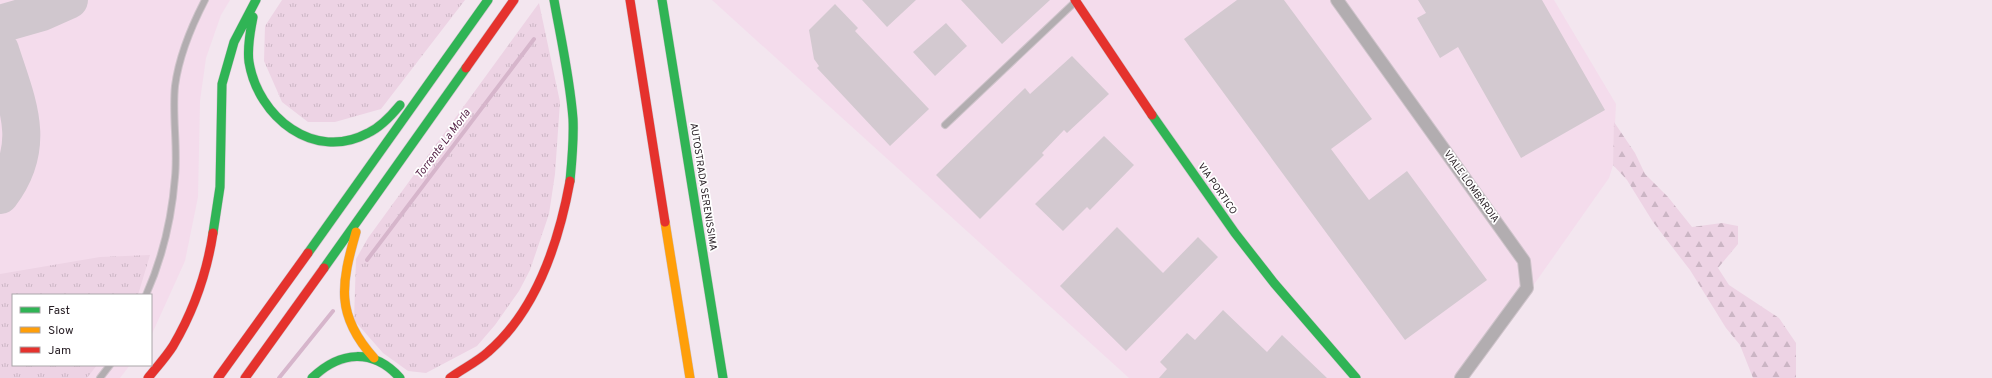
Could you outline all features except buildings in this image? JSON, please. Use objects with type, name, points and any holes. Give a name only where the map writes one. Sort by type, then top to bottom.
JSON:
[{"type":"main road","points":[[256,0],[250,34],[248,62],[256,89],[270,110],[289,129],[313,140],[357,138],[373,131],[388,120],[430,68],[453,50]]},
{"type":"main road","points":[[148,378],[172,347],[185,323],[196,297],[210,251],[220,187],[222,84],[234,42],[256,0]]},
{"type":"main road","points":[[218,378],[488,0]]},
{"type":"main road","points":[[245,378],[514,0]]},
{"type":"main road","points":[[450,378],[478,361],[491,350],[523,312],[547,264],[558,234],[566,203],[572,159],[573,121],[568,80],[554,0]]},
{"type":"main road","points":[[630,0],[690,378]]},
{"type":"main road","name":"AUTOSTRADA SERENISSIMA","points":[[662,0],[723,378]]},
{"type":"main road","name":"VIA PORTICO","points":[[1075,1],[1134,89],[1235,233],[1274,283],[1356,378]]},
{"type":"main road","points":[[361,215],[347,265],[344,306],[355,335],[365,350],[399,376],[409,378]]},
{"type":"main road","points":[[312,378],[328,363],[340,358],[354,356],[374,358]]},
{"type":"main road","points":[[440,378],[458,372]]},
{"type":"street","name":"VIALE LOMBARDIA","points":[[1337,0],[1524,262],[1527,288],[1461,378]]},
{"type":"lane","points":[[146,294],[154,277],[167,227],[175,177],[175,86],[183,52],[194,22],[205,0]]},
{"type":"lane","name":"VIA PORTICO","points":[[945,125],[1075,1]]},
{"type":"lane","points":[[100,378],[109,366]]},
{"type":"shaded area","points":[[0,0],[230,0],[221,15],[206,58],[200,101],[198,197],[185,261],[152,334],[152,294],[12,294],[12,366],[129,366],[120,378],[0,378]]},
{"type":"shaded area","points":[[712,0],[1554,0],[1616,104],[1613,165],[1609,178],[1468,378],[1129,378]]},
{"type":"green space","points":[[282,0],[465,0],[381,109],[335,122],[308,122],[282,102],[264,61],[265,26]]},
{"type":"green space","points":[[539,3],[560,102],[555,174],[549,214],[530,270],[519,291],[495,325],[477,346],[426,373],[408,371],[383,353],[354,320],[356,259],[368,238]]},
{"type":"green space","points":[[1614,122],[1635,153],[1645,174],[1668,197],[1692,227],[1722,223],[1738,226],[1738,244],[1718,268],[1729,285],[1779,318],[1796,343],[1796,378],[1753,378],[1740,345],[1726,328],[1690,270],[1653,222],[1627,180],[1613,165]]},
{"type":"green space","points":[[150,255],[138,294],[12,294],[12,366],[96,366],[87,378],[0,378],[0,274],[100,257]]},
{"type":"waterway","name":"Torrente La Morla","points":[[367,260],[534,39]]},
{"type":"waterway","name":"Torrente La Morla","points":[[279,378],[333,311]]},
{"type":"taxiway","points":[[0,24],[42,12],[69,0]]},
{"type":"taxiway","points":[[0,50],[13,88],[21,124],[21,141],[18,159],[12,177],[0,195]]},
{"type":"traffic: fast","points":[[213,233],[220,187],[222,84],[234,42],[256,0]]},
{"type":"traffic: fast","points":[[308,253],[488,0]]},
{"type":"traffic: fast","points":[[554,0],[572,104],[573,142],[570,181]]},
{"type":"traffic: fast","points":[[662,0],[723,378]]},
{"type":"traffic: fast","points":[[253,17],[248,57],[254,82],[264,100],[276,116],[292,129],[309,138],[328,142],[348,141],[377,128],[400,105]]},
{"type":"traffic: fast","points":[[324,268],[466,68]]},
{"type":"traffic: fast","points":[[1152,115],[1235,233],[1274,283],[1356,378]]},
{"type":"traffic: fast","points":[[312,378],[334,362],[345,358],[356,357],[368,358],[379,362],[390,368],[400,378]]},
{"type":"traffic: slow","points":[[665,222],[690,378]]},
{"type":"traffic: slow","points":[[356,232],[347,268],[345,283],[347,313],[361,342],[374,358]]},
{"type":"traffic: jam","points":[[466,68],[514,0]]},
{"type":"traffic: jam","points":[[630,0],[665,222]]},
{"type":"traffic: jam","points":[[1075,0],[1152,115]]},
{"type":"traffic: jam","points":[[450,378],[488,352],[505,335],[520,316],[543,274],[552,251],[570,181]]},
{"type":"traffic: jam","points":[[148,378],[173,346],[193,306],[203,277],[213,233]]},
{"type":"traffic: jam","points":[[218,378],[308,253]]},
{"type":"traffic: jam","points":[[245,378],[324,268]]}]
